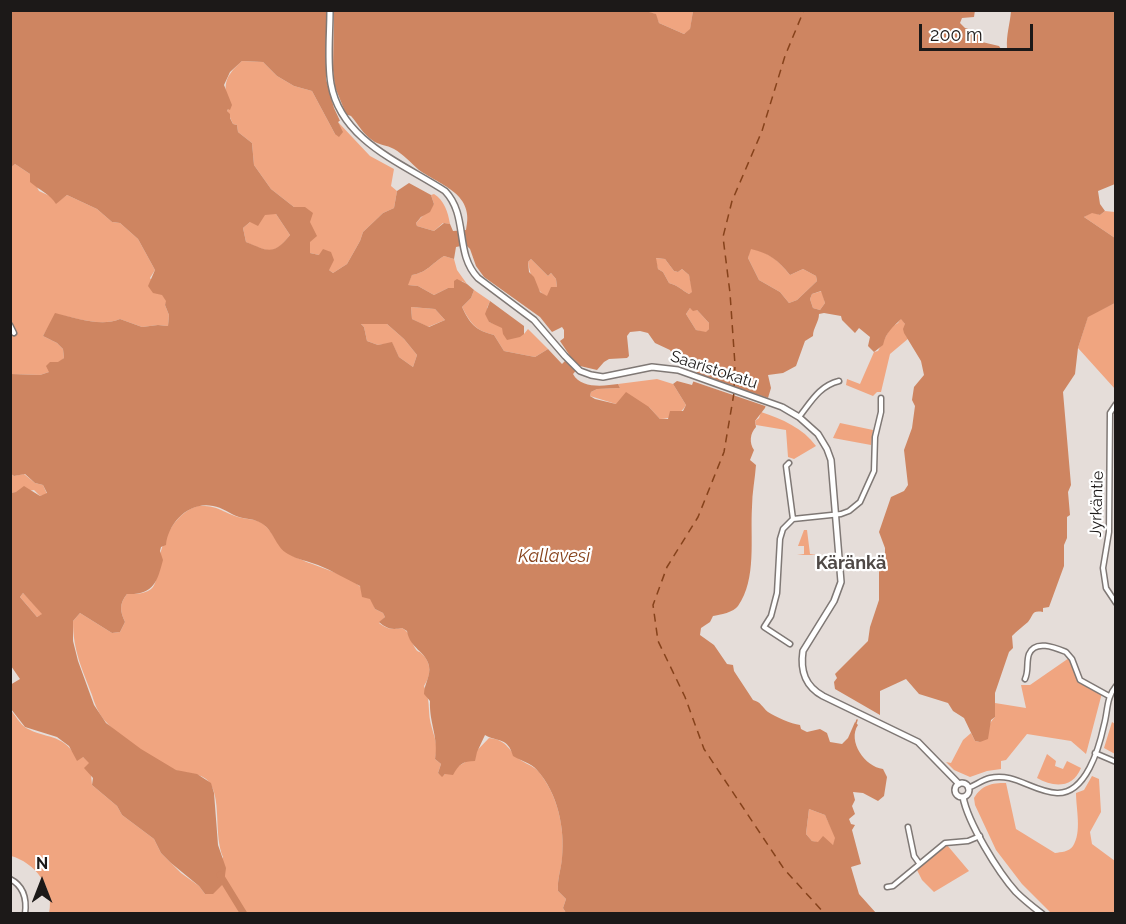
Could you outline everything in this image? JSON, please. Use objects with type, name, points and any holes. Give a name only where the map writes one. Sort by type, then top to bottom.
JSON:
[{"type":"main road","name":"Saaristokatu","points":[[330,10],[331,84],[346,123],[361,138],[445,191],[456,207],[464,252],[470,270],[534,320],[564,356],[580,370],[591,375],[603,376],[652,367],[678,370],[782,407],[799,417],[818,434],[831,460],[841,582],[834,601],[803,651],[802,660],[806,681],[812,689],[823,696],[918,742],[959,784]]},
{"type":"main road","points":[[963,797],[968,792],[968,788],[965,784],[959,784],[955,791],[957,795],[963,797],[980,836],[997,865],[1016,892],[1042,914]]},
{"type":"street","points":[[10,325],[14,333]]},
{"type":"street","points":[[799,417],[820,390],[830,383],[839,381]]},
{"type":"street","points":[[790,644],[764,627],[771,616],[777,598],[780,538],[783,529],[793,519],[836,515],[855,507],[860,502],[874,471],[875,437],[881,412],[881,398]]},
{"type":"street","name":"Jyrkäntie","points":[[1116,404],[1110,413],[1109,532],[1103,568],[1106,588],[1116,603]]},
{"type":"street","points":[[789,463],[786,466],[793,519]]},
{"type":"street","points":[[1025,679],[1032,649],[1050,646],[1066,652],[1082,682],[1109,696]]},
{"type":"street","points":[[968,788],[984,780],[998,777],[1013,778],[1048,792],[1066,792],[1073,789],[1083,779],[1095,753],[1104,726],[1109,696],[1116,686]]},
{"type":"street","points":[[1095,753],[1116,762]]},
{"type":"street","points":[[908,827],[914,856],[919,862]]},
{"type":"street","points":[[888,887],[893,886],[919,862],[945,843],[968,841],[980,836]]},
{"type":"street","points":[[10,879],[15,882],[27,899],[25,914]]},
{"type":"shaded area","points":[[642,11],[693,11],[690,30],[684,34],[659,23],[655,14]]},
{"type":"shaded area","points":[[242,61],[263,62],[277,76],[294,86],[312,91],[335,134],[339,128],[338,122],[370,156],[394,169],[391,186],[397,191],[394,208],[383,213],[363,232],[347,264],[333,273],[319,255],[310,253],[310,242],[294,207],[271,189],[254,165],[252,143],[238,132],[237,125],[233,124],[227,111],[226,82],[231,72]]},
{"type":"shaded area","points":[[15,164],[30,174],[39,191],[52,197],[56,203],[67,195],[97,209],[112,222],[120,223],[138,239],[155,270],[150,278],[167,301],[165,305],[169,315],[168,326],[142,327],[120,319],[97,322],[56,314],[43,336],[63,349],[64,358],[49,372],[40,375],[11,374],[10,167]]},
{"type":"shaded area","points":[[434,194],[445,207],[450,224],[443,223],[434,231],[417,226],[416,223],[434,204],[431,195]]},
{"type":"shaded area","points":[[1105,211],[1115,212],[1115,238],[1084,217],[1092,212],[1100,215]]},
{"type":"shaded area","points":[[265,214],[276,214],[290,235],[275,249],[265,250],[246,242],[243,228]]},
{"type":"shaded area","points":[[750,248],[773,257],[790,275],[803,269],[816,276],[817,281],[797,300],[789,303],[780,292],[759,280],[748,258]]},
{"type":"shaded area","points":[[444,256],[454,259],[457,270],[467,284],[462,281],[454,288],[448,288],[434,295],[418,286],[407,285],[412,275],[426,270]]},
{"type":"shaded area","points":[[655,258],[665,259],[674,271],[678,272],[682,269],[689,275],[693,292],[689,294],[669,283],[663,272],[658,269]]},
{"type":"shaded area","points":[[531,259],[548,276],[551,273],[556,279],[557,287],[547,297],[534,282],[528,262]]},
{"type":"shaded area","points":[[474,290],[490,301],[487,308],[489,322],[524,334],[528,329],[548,349],[535,357],[504,351],[494,335],[474,326],[462,307],[471,298]]},
{"type":"shaded area","points":[[822,291],[825,303],[820,310],[813,308],[810,299],[812,294]]},
{"type":"shaded area","points":[[1115,303],[1115,389],[1078,348],[1088,316]]},
{"type":"shaded area","points":[[411,307],[435,309],[445,320],[428,327],[412,319]]},
{"type":"shaded area","points":[[690,308],[697,310],[709,323],[706,333],[696,330],[686,314]]},
{"type":"shaded area","points":[[901,318],[905,324],[906,336],[909,338],[890,354],[881,392],[873,396],[846,385],[847,379],[860,384],[874,352],[878,351],[891,327]]},
{"type":"shaded area","points":[[360,323],[387,324],[417,355],[413,367],[399,357],[392,343],[378,345],[367,341],[364,327]]},
{"type":"shaded area","points":[[657,379],[673,384],[686,405],[672,417],[660,419],[649,407],[616,404],[590,396],[591,392],[597,389],[620,388],[618,384]]},
{"type":"shaded area","points":[[761,412],[792,425],[816,446],[794,459],[788,457],[786,430],[756,425],[755,421]]},
{"type":"shaded area","points":[[840,423],[873,430],[871,445],[833,438]]},
{"type":"shaded area","points":[[11,474],[14,476],[24,474],[35,483],[43,485],[47,494],[40,496],[34,490],[11,493]]},
{"type":"shaded area","points":[[198,506],[215,507],[238,517],[260,522],[288,553],[351,580],[361,587],[370,597],[375,609],[383,613],[385,617],[379,623],[385,627],[402,628],[407,632],[415,648],[429,665],[429,674],[424,686],[436,743],[435,759],[441,764],[438,773],[442,776],[467,761],[489,738],[501,741],[517,758],[538,771],[551,791],[559,812],[563,847],[558,891],[566,899],[563,908],[566,913],[49,913],[49,894],[41,877],[27,864],[11,856],[10,709],[26,728],[65,743],[76,756],[83,757],[90,763],[92,785],[117,806],[122,815],[154,839],[161,853],[205,894],[223,857],[220,849],[216,800],[211,785],[204,777],[175,770],[149,755],[120,735],[104,720],[96,706],[82,668],[73,632],[73,621],[80,613],[112,633],[120,632],[125,622],[121,608],[124,598],[127,594],[145,592],[153,587],[163,546],[170,529],[182,515]]},
{"type":"shaded area","points":[[804,530],[807,530],[810,554],[817,555],[797,555],[804,554],[804,546],[798,546]]},
{"type":"shaded area","points":[[23,593],[43,614],[37,617],[20,597]]},
{"type":"shaded area","points":[[1069,658],[1077,680],[1102,693],[1086,754],[1071,741],[1027,734],[1006,760],[1001,761],[1001,769],[970,777],[954,770],[946,762],[951,763],[963,740],[971,733],[975,741],[980,742],[995,717],[995,703],[1026,708],[1021,685],[1030,685]]},
{"type":"shaded area","points":[[1112,722],[1115,724],[1115,754],[1104,748]]},
{"type":"shaded area","points":[[1047,754],[1056,761],[1055,766],[1063,769],[1067,761],[1081,768],[1078,775],[1068,783],[1056,785],[1037,778]]},
{"type":"shaded area","points":[[1092,776],[1099,779],[1101,812],[1090,832],[1092,844],[1115,861],[1115,913],[1051,913],[1022,884],[996,850],[975,805],[974,798],[980,790],[987,786],[1006,783],[1016,829],[1055,853],[1062,852],[1073,846],[1076,840],[1078,820],[1076,793],[1084,790]]},
{"type":"shaded area","points":[[809,809],[825,815],[836,838],[833,846],[812,841],[806,834]]},
{"type":"shaded area","points":[[947,845],[969,871],[934,892],[922,880],[917,870]]},
{"type":"water","name":"Kallavesi","points":[[642,10],[656,14],[659,23],[684,34],[690,29],[693,11],[975,10],[974,17],[962,18],[960,23],[965,28],[978,32],[982,42],[999,46],[1001,49],[1007,48],[1011,11],[1115,11],[1115,184],[1098,191],[1100,204],[1105,211],[1100,215],[1092,213],[1084,217],[1115,238],[1115,303],[1088,317],[1078,348],[1075,374],[1063,392],[1071,485],[1068,492],[1070,515],[1067,517],[1064,566],[1049,607],[1043,608],[1043,612],[1035,612],[1028,622],[1012,636],[1013,648],[1009,652],[995,693],[995,717],[991,720],[988,739],[975,741],[964,718],[953,711],[948,703],[919,694],[906,679],[880,691],[880,715],[835,689],[834,682],[837,678],[835,674],[868,641],[879,600],[879,570],[885,566],[885,548],[879,532],[891,497],[904,491],[908,485],[904,450],[912,428],[915,406],[912,400],[914,387],[924,375],[921,361],[904,333],[905,324],[901,319],[888,333],[883,345],[874,352],[868,346],[870,337],[859,328],[855,333],[841,316],[819,314],[813,336],[805,341],[796,366],[783,373],[768,375],[771,388],[765,408],[755,421],[756,427],[752,432],[751,444],[754,450],[750,460],[756,465],[748,584],[738,606],[727,613],[713,616],[710,622],[701,628],[700,635],[714,645],[727,664],[733,665],[734,671],[753,700],[760,703],[771,714],[800,725],[801,729],[807,732],[820,729],[827,733],[830,742],[842,744],[848,738],[855,722],[858,725],[855,731],[856,745],[864,758],[870,764],[883,769],[887,777],[884,796],[878,801],[863,793],[853,792],[855,800],[852,806],[855,814],[849,819],[851,824],[855,825],[852,830],[861,864],[851,867],[859,894],[876,913],[566,913],[563,908],[566,899],[558,891],[563,847],[561,823],[555,800],[537,770],[513,756],[505,743],[485,735],[475,761],[459,766],[453,775],[445,774],[442,777],[438,773],[441,764],[435,759],[436,744],[430,701],[424,694],[429,666],[425,657],[411,642],[407,631],[402,628],[390,628],[379,622],[385,617],[383,613],[375,609],[370,599],[362,597],[360,586],[324,567],[288,554],[280,547],[269,530],[259,522],[239,517],[216,507],[204,505],[196,507],[181,515],[175,522],[166,545],[161,547],[163,560],[156,581],[148,590],[127,594],[123,601],[121,611],[125,622],[120,632],[112,633],[80,613],[73,621],[73,641],[94,705],[106,723],[141,749],[176,770],[197,774],[211,783],[214,793],[218,845],[226,868],[224,883],[213,894],[205,894],[161,853],[154,839],[122,815],[117,806],[92,785],[93,778],[84,768],[89,763],[83,757],[77,761],[69,746],[57,737],[25,727],[11,709],[10,685],[20,679],[11,666],[11,493],[24,486],[40,496],[47,493],[43,485],[35,483],[25,474],[14,476],[11,474],[11,374],[40,375],[49,372],[46,366],[50,362],[58,362],[64,358],[63,349],[43,336],[55,313],[97,322],[120,319],[142,327],[168,326],[169,315],[162,295],[153,293],[148,286],[155,270],[138,239],[120,223],[112,222],[97,209],[67,195],[56,204],[30,182],[30,174],[15,164],[11,167],[11,11]],"holes":[[[242,61],[263,62],[277,76],[294,86],[312,91],[335,134],[339,137],[343,132],[338,122],[348,115],[351,116],[372,140],[397,151],[419,170],[454,192],[466,208],[468,218],[466,230],[453,231],[450,224],[444,223],[434,231],[417,226],[416,223],[430,212],[434,204],[431,195],[409,183],[397,191],[394,208],[383,213],[363,232],[347,264],[333,273],[329,270],[334,260],[331,252],[323,249],[319,255],[310,253],[310,242],[317,236],[310,222],[313,213],[305,207],[294,207],[271,189],[254,165],[252,143],[238,132],[237,125],[233,124],[227,111],[232,105],[224,85],[230,72]],[[276,214],[290,235],[274,249],[260,248],[246,242],[243,228],[250,222],[258,226],[265,215]],[[466,245],[484,277],[540,317],[552,332],[562,327],[564,338],[560,341],[570,356],[562,364],[548,349],[535,357],[504,351],[494,335],[474,326],[468,318],[462,307],[471,298],[474,290],[457,279],[454,281],[454,288],[448,288],[434,295],[418,286],[408,285],[412,275],[426,270],[444,256],[454,259],[456,247]],[[751,249],[773,258],[790,275],[803,269],[816,276],[817,281],[797,300],[789,303],[780,292],[759,280],[748,258]],[[656,258],[665,259],[674,271],[678,272],[682,269],[689,275],[692,292],[689,294],[669,283],[663,272],[658,269]],[[531,259],[548,276],[551,273],[556,279],[557,287],[551,287],[547,296],[540,292],[534,277],[529,272],[528,262]],[[821,291],[825,303],[820,310],[813,308],[810,299],[812,294]],[[411,307],[435,309],[445,320],[429,327],[412,319]],[[690,308],[693,311],[697,310],[709,323],[709,329],[706,332],[696,330],[686,314]],[[361,324],[387,324],[417,355],[413,367],[399,357],[392,342],[378,345],[367,341],[364,327]],[[640,331],[648,333],[655,343],[670,350],[676,360],[697,367],[692,385],[677,381],[673,384],[686,405],[683,411],[670,411],[668,419],[660,419],[649,407],[626,392],[616,404],[595,399],[590,396],[591,392],[597,389],[620,388],[618,384],[600,386],[587,384],[581,382],[573,374],[580,366],[597,370],[609,359],[629,356],[627,336],[630,332]],[[23,593],[42,614],[37,617],[20,597]],[[809,809],[825,815],[835,838],[833,845],[823,836],[818,842],[812,841],[806,834]]]},
{"type":"water","points":[[490,301],[524,326],[524,334],[507,340],[502,328],[489,322],[485,314]]},
{"type":"pier","points":[[326,11],[334,11],[335,87],[348,119],[341,123],[326,79]]},
{"type":"pier","points":[[694,373],[771,399],[768,407],[692,381]]},
{"type":"waterway","points":[[220,875],[244,914]]},
{"type":"ferry route","points":[[734,389],[735,365],[730,293],[723,237],[732,201],[762,131],[785,56],[804,10]]},
{"type":"ferry route","points":[[734,393],[724,452],[698,517],[667,567],[653,605],[658,641],[685,697],[704,749],[784,869],[825,914]]},
{"type":"district","name":"Käränkä","points":[[851,564]]}]
